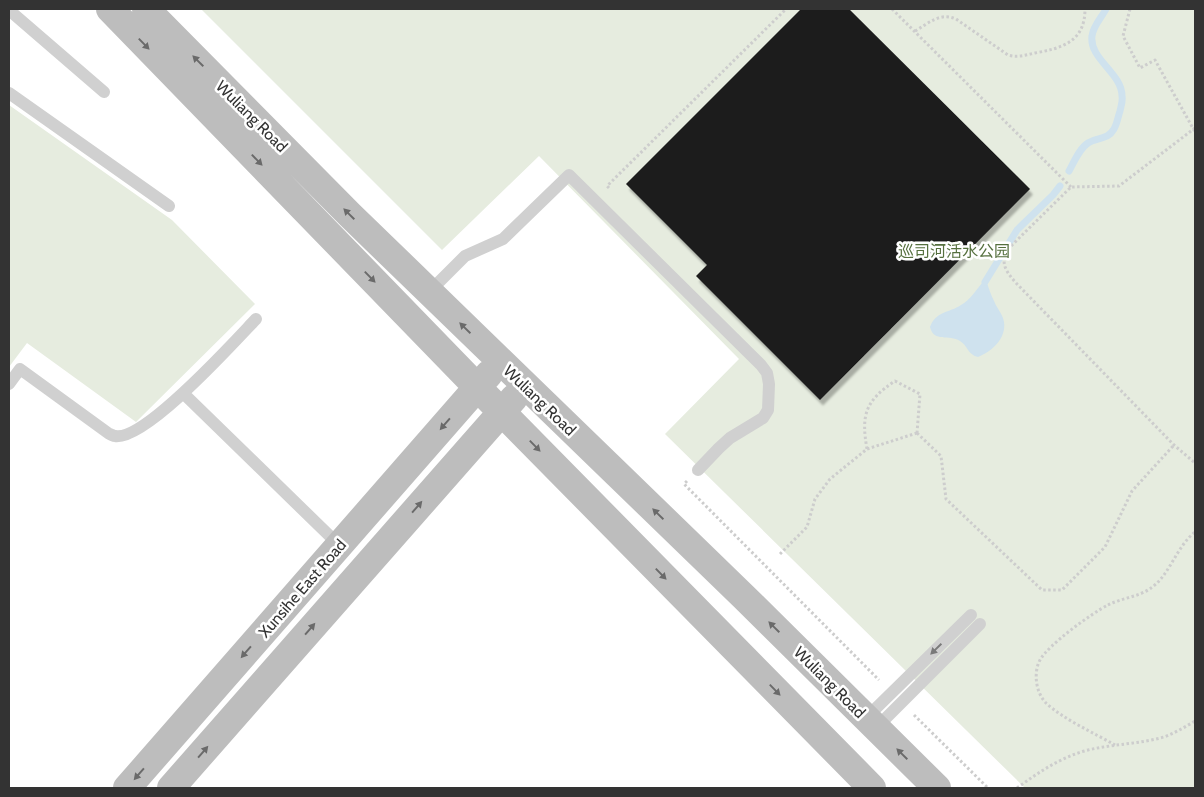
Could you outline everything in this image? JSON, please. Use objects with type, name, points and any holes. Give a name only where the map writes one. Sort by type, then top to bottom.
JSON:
[{"type":"main road","name":"Wuliang Road","points":[[110,9],[477,387],[872,788]]},
{"type":"main road","name":"Wuliang Road","points":[[146,9],[350,215],[744,597],[937,788]]},
{"type":"main road","name":"Xunsihe East Road","points":[[127,788],[500,362]]},
{"type":"main road","name":"Xunsihe East Road","points":[[171,788],[525,386]]},
{"type":"lane","points":[[9,10],[104,92]]},
{"type":"lane","points":[[9,93],[169,206]]},
{"type":"lane","points":[[429,292],[465,256],[503,239],[569,175],[767,373],[769,384],[768,410],[763,418],[730,438],[698,470]]},
{"type":"lane","points":[[9,384],[20,369],[114,436],[121,436],[143,426],[184,394],[256,320]]},
{"type":"lane","points":[[184,394],[340,544]]},
{"type":"lane","points":[[976,619],[901,702],[871,723],[892,693],[976,619]]},
{"type":"path","points":[[614,193],[608,186],[786,9]]},
{"type":"path","points":[[892,9],[1071,187]]},
{"type":"path","points":[[915,31],[938,17],[947,16],[956,19],[1008,55],[1018,57],[1066,45],[1083,25],[1085,9]]},
{"type":"path","points":[[1130,9],[1123,36],[1140,68],[1156,60],[1195,130],[1119,186],[1071,187],[1011,246],[1004,257],[1005,268],[1016,283],[1174,445],[1195,463]]},
{"type":"path","points":[[867,449],[863,429],[867,410],[877,395],[895,381],[920,394],[917,433]]},
{"type":"path","points":[[917,433],[941,456],[946,499],[1042,590],[1062,590],[1105,547],[1132,491],[1174,445]]},
{"type":"path","points":[[780,554],[810,521],[812,506],[819,491],[830,479],[867,449],[917,433]]},
{"type":"path","points":[[698,470],[684,484],[892,693]]},
{"type":"path","points":[[1115,745],[1045,702],[1038,687],[1036,672],[1040,659],[1096,613],[1109,605],[1148,590],[1156,584],[1186,539],[1195,532]]},
{"type":"path","points":[[901,702],[988,788]]},
{"type":"path","points":[[1017,788],[1039,772],[1070,756],[1088,750],[1164,737],[1181,730],[1195,721]]},
{"type":"green space","name":"巡司河活水公园","points":[[201,9],[1195,9],[1195,788],[1025,788],[665,434],[739,359],[539,156],[442,250]]},
{"type":"green space","points":[[9,105],[172,220],[255,304],[136,422],[27,343],[9,367]]},
{"type":"water","points":[[983,282],[987,283],[1002,316],[1004,331],[994,347],[978,357],[956,339],[938,337],[932,332],[930,327],[939,315],[964,303]]},
{"type":"building","points":[[801,9],[849,9],[1030,189],[820,400],[696,276],[707,265],[626,184]]},
{"type":"waterway","points":[[1069,171],[1085,146],[1091,141],[1106,137],[1112,133],[1121,105],[1121,88],[1095,52],[1092,44],[1094,29],[1106,9]]},
{"type":"waterway","points":[[985,282],[1017,230],[1060,186]]}]
